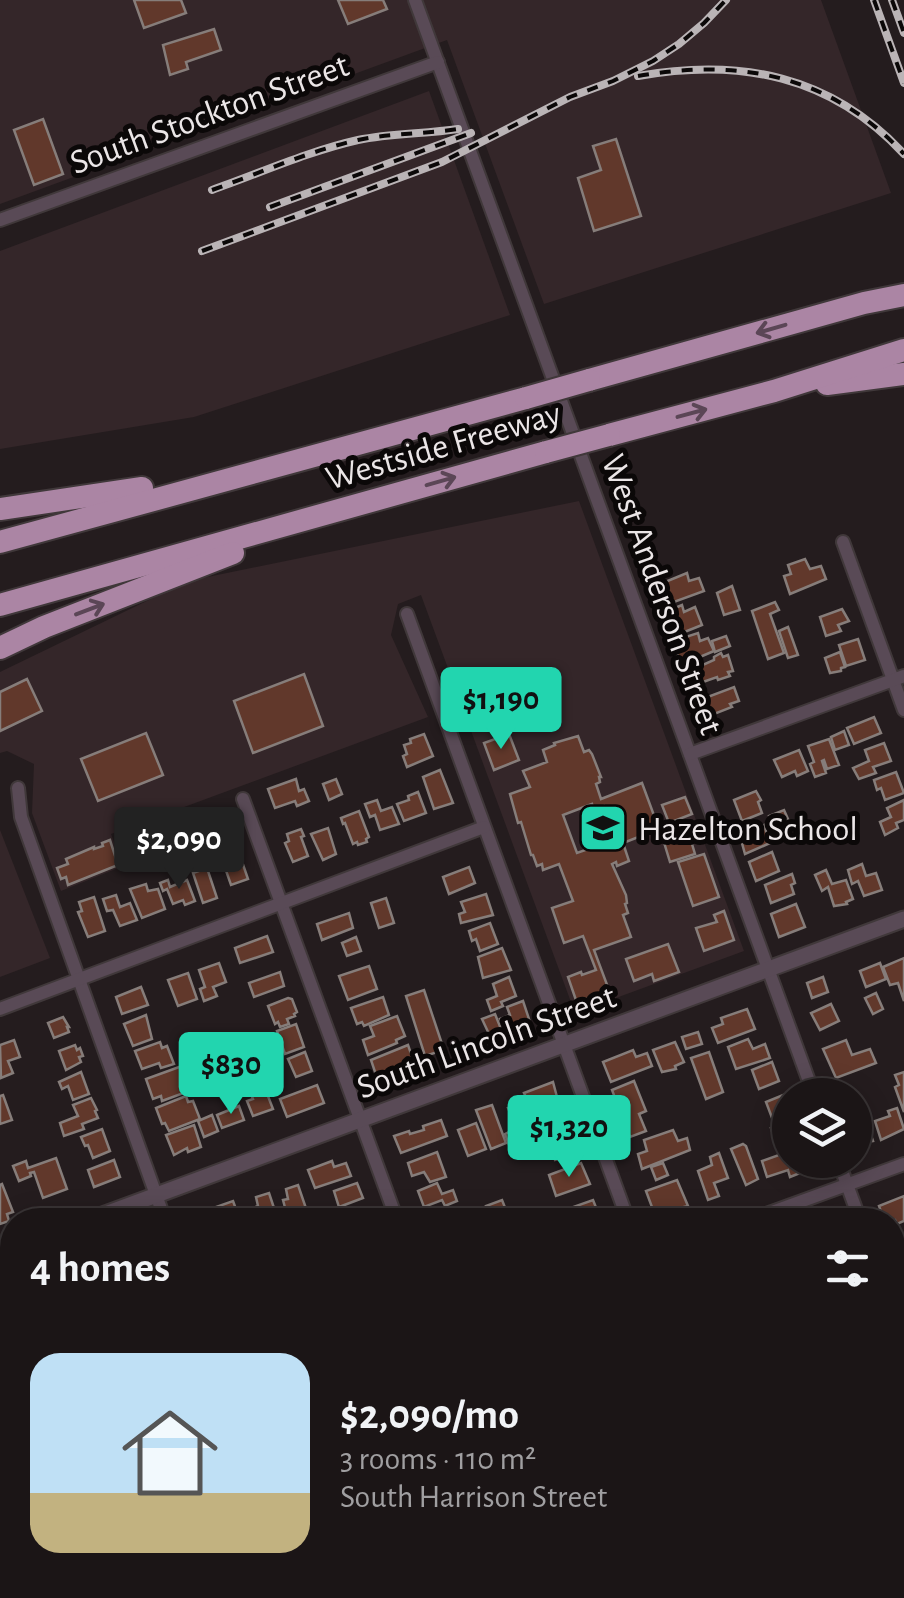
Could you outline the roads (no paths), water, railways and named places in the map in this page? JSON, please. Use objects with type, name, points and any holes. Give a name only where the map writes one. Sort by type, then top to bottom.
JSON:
[{"type":"highway","name":"Westside Freeway","points":[[0,542],[904,291]]},
{"type":"highway","name":"Westside Freeway","points":[[0,604],[774,390],[904,350]]},
{"type":"highway","points":[[774,390],[904,374]]},
{"type":"highway","points":[[0,509],[111,494],[292,460]]},
{"type":"highway","points":[[0,648],[44,627],[347,508]]},
{"type":"street","name":"West Anderson Street","points":[[415,0],[808,1078]]},
{"type":"street","name":"South Stockton Street","points":[[0,220],[438,62]]},
{"type":"street","points":[[843,542],[898,678],[904,710]]},
{"type":"street","points":[[407,614],[624,1208]]},
{"type":"street","points":[[690,754],[898,678]]},
{"type":"street","points":[[18,788],[21,817],[161,1208]]},
{"type":"street","points":[[243,798],[393,1208]]},
{"type":"street","points":[[0,1009],[484,827]]},
{"type":"street","name":"South Lincoln Street","points":[[123,1208],[904,919]]},
{"type":"street","points":[[782,1208],[904,1164]]},
{"type":"street","points":[[845,1178],[856,1208]]},
{"type":"railway","points":[[202,251],[442,162],[570,97],[613,81],[679,44],[726,0]]},
{"type":"railway","points":[[874,0],[904,83]]},
{"type":"railway","points":[[892,0],[904,33]]},
{"type":"railway","points":[[638,76],[712,69],[782,79],[846,106],[904,154]]},
{"type":"railway","points":[[212,190],[358,140],[458,129]]},
{"type":"railway","points":[[270,207],[471,133]]},
{"type":"place","name":"Hazelton School","points":[[603,828]]}]
